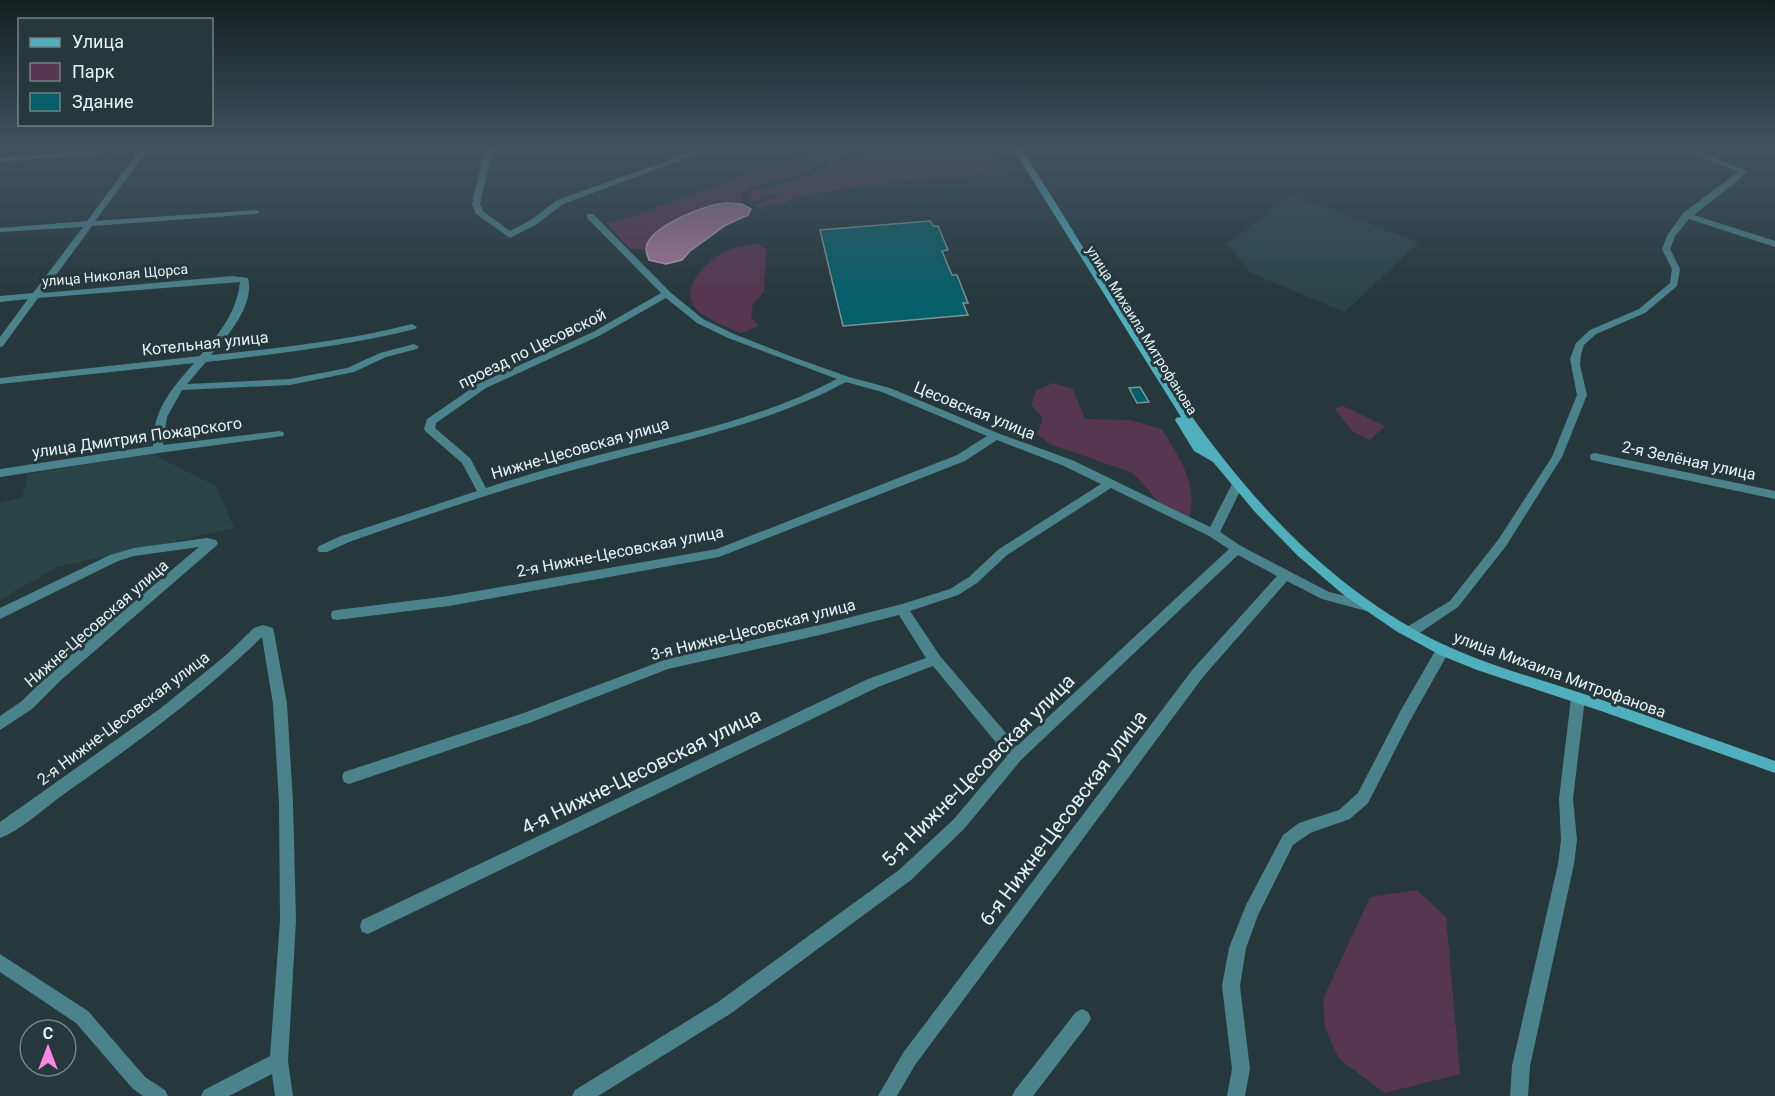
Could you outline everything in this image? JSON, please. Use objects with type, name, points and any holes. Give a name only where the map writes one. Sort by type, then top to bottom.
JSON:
[{"type":"main road","name":"улица Михаила Митрофанова","points":[[1042,198],[1134,350],[1198,448],[1219,462]]},
{"type":"main road","name":"улица Михаила Митрофанова","points":[[1049,198],[1145,354],[1237,485],[1303,553],[1370,607],[1443,650],[1509,676],[1775,767]]},
{"type":"street","points":[[0,344],[109,198]]},
{"type":"street","points":[[477,198],[478,212],[510,235],[534,222],[560,202],[571,198]]},
{"type":"street","points":[[1410,632],[1454,604],[1502,543],[1557,457],[1582,395],[1582,384],[1574,368],[1576,353],[1580,345],[1600,327],[1637,314],[1674,284],[1676,268],[1666,249],[1670,237],[1686,215],[1711,198]]},
{"type":"street","points":[[0,230],[256,212]]},
{"type":"street","points":[[1686,215],[1775,244]]},
{"type":"street","name":"Цесовская улица","points":[[590,216],[667,294],[700,321],[731,336],[845,379],[886,390],[1068,463],[1213,533],[1285,575],[1334,598],[1370,607]]},
{"type":"street","name":"улица Николая Щорса","points":[[0,299],[232,279],[245,280],[244,293],[227,328],[204,358]]},
{"type":"street","name":"проезд по Цесовской","points":[[483,492],[466,460],[429,429],[431,421],[482,386],[596,334],[667,294]]},
{"type":"street","name":"Котельная улица","points":[[0,381],[335,343],[412,327]]},
{"type":"street","points":[[181,387],[290,382],[354,369],[383,355],[414,347]]},
{"type":"street","points":[[158,449],[162,413],[204,358]]},
{"type":"street","name":"Нижне-Цесовская улица","points":[[323,549],[345,539],[483,492],[762,415],[825,391],[845,379]]},
{"type":"street","name":"улица Дмитрия Пожарского","points":[[0,473],[158,449],[279,434]]},
{"type":"street","name":"2-я Нижне-Цесовская улица","points":[[337,615],[449,601],[719,553],[961,458],[996,436]]},
{"type":"street","name":"2-я Зелёная улица","points":[[1595,457],[1775,495]]},
{"type":"street","name":"3-я Нижне-Цесовская улица","points":[[349,777],[524,719],[667,664],[902,609],[965,586],[1003,552],[1109,484]]},
{"type":"street","points":[[1213,533],[1237,485]]},
{"type":"street","name":"Нижне-Цесовская улица","points":[[0,614],[114,558],[135,552],[212,543],[56,676],[27,705],[0,724]]},
{"type":"street","name":"5-я Нижне-Цесовская улица","points":[[581,1096],[724,1008],[905,875],[959,825],[1016,756],[1237,549]]},
{"type":"street","name":"6-я Нижне-Цесовская улица","points":[[887,1096],[909,1059],[1197,673],[1285,575]]},
{"type":"street","points":[[902,609],[935,660],[1016,756]]},
{"type":"street","name":"2-я Нижне-Цесовская улица","points":[[0,831],[66,785],[202,683],[263,630],[270,635],[280,704],[286,802],[288,921],[279,1061]]},
{"type":"street","points":[[1236,1096],[1241,1070],[1231,983],[1247,921],[1292,835],[1307,824],[1341,817],[1361,800],[1422,684],[1443,650]]},
{"type":"street","name":"4-я Нижне-Цесовская улица","points":[[368,926],[862,688],[935,660]]},
{"type":"street","points":[[1519,1096],[1521,1066],[1566,864],[1569,832],[1566,799],[1578,698]]},
{"type":"street","points":[[0,962],[82,1017],[139,1083],[159,1096]]},
{"type":"street","points":[[1021,1096],[1082,1018]]},
{"type":"street","points":[[210,1096],[279,1061],[284,1096]]},
{"type":"shaded area","points":[[1287,198],[1300,198],[1419,242],[1345,312],[1251,273],[1227,244]]},
{"type":"shaded area","points":[[727,203],[742,204],[751,209],[748,215],[726,225],[690,251],[682,260],[666,264],[649,260],[646,251],[648,242],[662,228],[696,211]]},
{"type":"shaded area","points":[[152,454],[216,486],[234,528],[57,567],[0,600],[0,503],[22,497],[28,474]]},
{"type":"green space","points":[[683,198],[742,198],[742,204],[727,203],[649,241],[645,250],[629,248],[606,223],[631,217]]},
{"type":"green space","points":[[748,198],[765,198],[749,203]]},
{"type":"green space","points":[[773,198],[798,198],[761,209],[755,205]]},
{"type":"green space","points":[[758,244],[766,249],[764,292],[753,304],[751,317],[759,326],[741,333],[706,317],[696,309],[691,301],[690,293],[696,277],[716,257],[731,249]]},
{"type":"green space","points":[[1053,383],[1073,389],[1085,419],[1130,420],[1162,429],[1180,460],[1189,482],[1191,505],[1189,517],[1159,502],[1133,473],[1050,444],[1037,434],[1043,418],[1031,405],[1036,391]]},
{"type":"green space","points":[[1343,406],[1385,426],[1370,440],[1353,432],[1335,409]]},
{"type":"green space","points":[[1417,890],[1446,917],[1460,1074],[1385,1093],[1339,1059],[1325,1028],[1323,999],[1370,897]]},
{"type":"building","points":[[930,221],[933,226],[938,226],[948,250],[942,251],[952,275],[957,275],[968,303],[963,303],[968,315],[843,326],[820,230]]},
{"type":"building","points":[[1140,387],[1149,402],[1137,403],[1129,388]]}]
